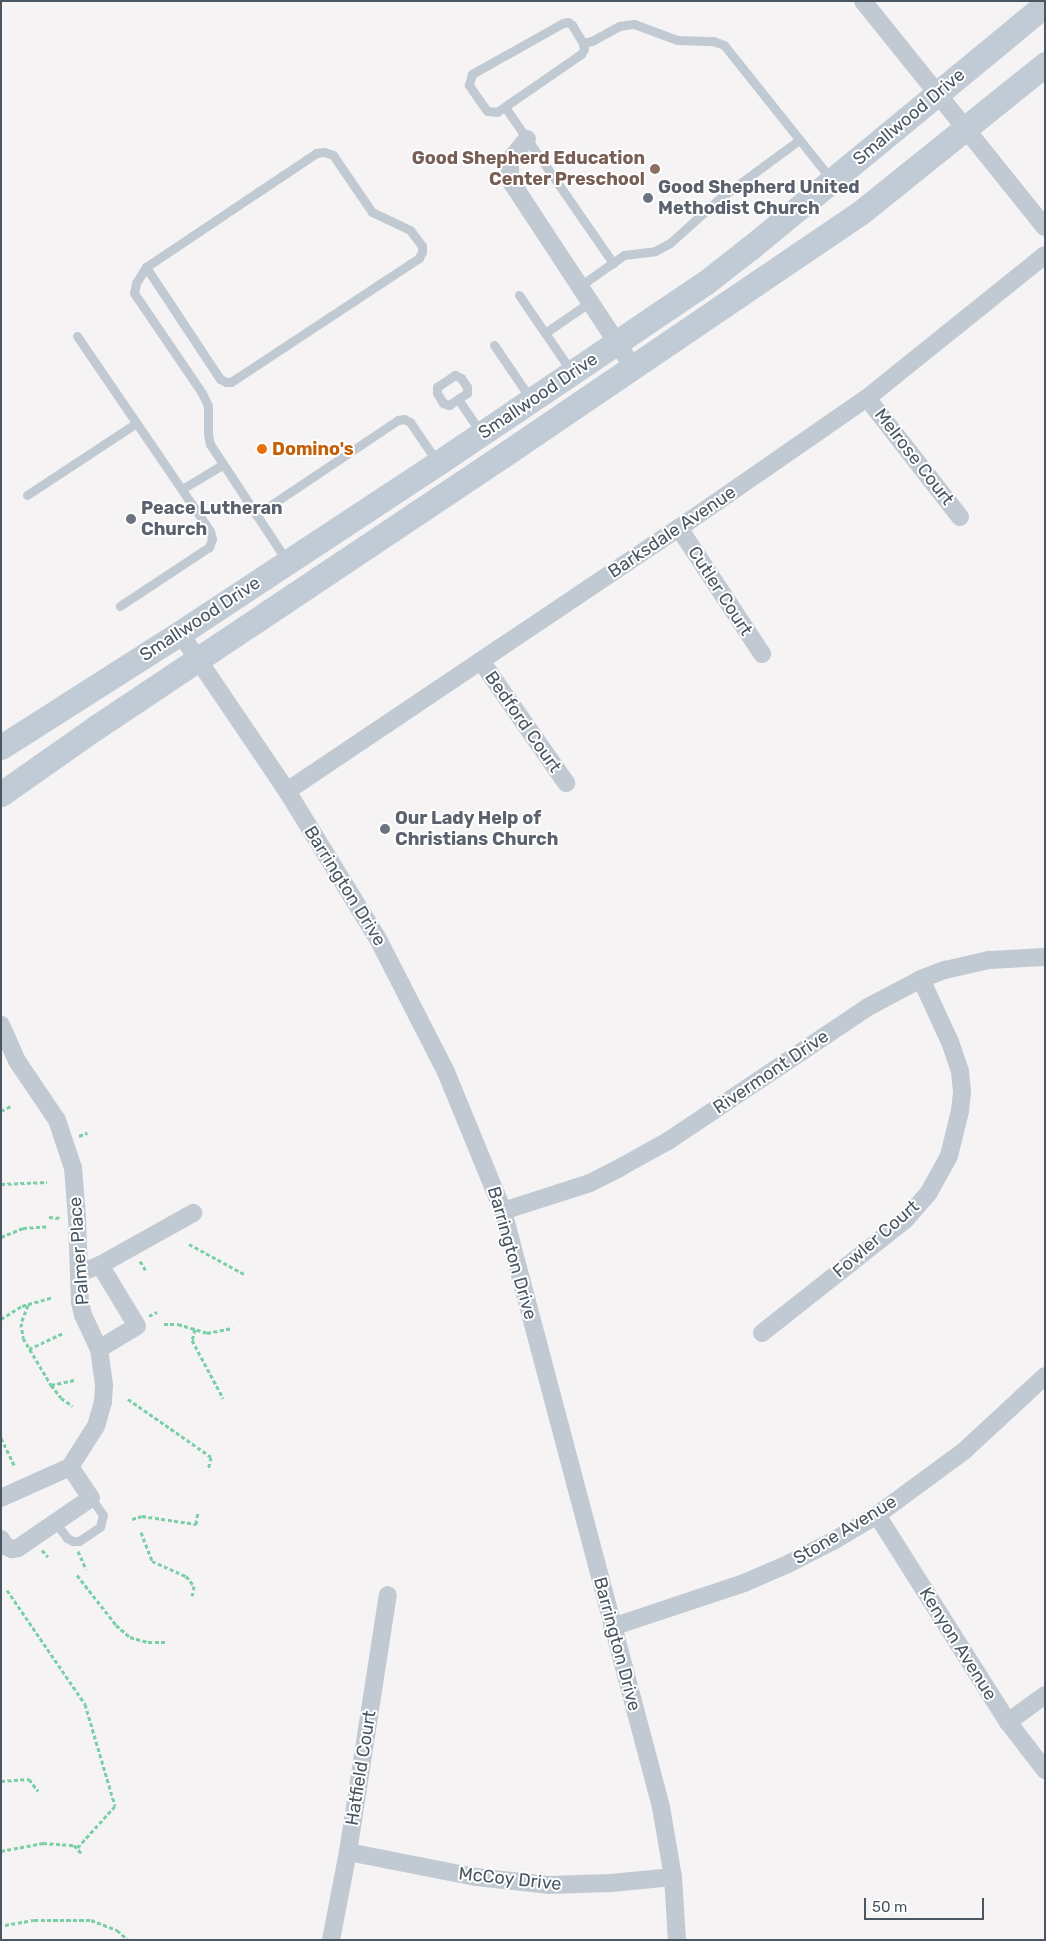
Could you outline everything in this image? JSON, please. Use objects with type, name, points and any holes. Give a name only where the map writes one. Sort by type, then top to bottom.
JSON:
[{"type":"main road","name":"Smallwood Drive","points":[[1,747],[180,633],[438,463],[713,277],[1045,5]]},
{"type":"main road","name":"Smallwood Drive","points":[[1,794],[95,728],[860,213],[1045,64]]},
{"type":"street","points":[[863,1],[1045,227]]},
{"type":"street","points":[[527,139],[510,160],[510,180],[633,367]]},
{"type":"street","name":"Barksdale Avenue","points":[[286,791],[679,528],[867,398],[1045,255]]},
{"type":"street","name":"Melrose Court","points":[[867,398],[960,517]]},
{"type":"street","name":"Cutler Court","points":[[679,528],[762,654]]},
{"type":"street","name":"Barrington Drive","points":[[180,633],[286,791],[378,939],[411,999],[446,1072],[503,1211],[659,1798],[673,1877],[677,1940]]},
{"type":"street","name":"Bedford Court","points":[[481,661],[566,783]]},
{"type":"street","name":"Rivermont Drive","points":[[503,1211],[590,1183],[645,1154],[668,1141],[870,1006],[921,979],[945,970],[989,960],[1045,958]]},
{"type":"street","name":"Fowler Court","points":[[762,1334],[905,1220],[928,1194],[949,1156],[960,1111],[962,1091],[960,1071],[950,1042],[921,979]]},
{"type":"street","name":"Palmer Place","points":[[1,1025],[17,1061],[56,1120],[73,1168],[80,1273],[80,1302],[100,1349],[104,1386],[100,1414],[90,1438],[70,1468]]},
{"type":"street","points":[[80,1273],[100,1265],[193,1214]]},
{"type":"street","points":[[100,1265],[138,1326],[100,1349]]},
{"type":"street","name":"Stone Avenue","points":[[612,1626],[706,1597],[780,1568],[833,1541],[876,1515],[964,1451],[1045,1376]]},
{"type":"street","points":[[1,1498],[70,1468],[91,1498],[18,1548],[5,1546],[1,1540]]},
{"type":"street","name":"Kenyon Avenue","points":[[876,1515],[1008,1722],[1045,1770]]},
{"type":"street","name":"Hatfield Court","points":[[331,1940],[348,1852],[388,1595]]},
{"type":"street","points":[[1008,1722],[1045,1695]]},
{"type":"street","name":"McCoy Drive","points":[[348,1852],[476,1877],[548,1885],[611,1883],[673,1877]]},
{"type":"lane","points":[[562,22],[572,25],[583,43],[584,49],[580,54],[505,107],[498,112],[487,111],[469,85],[472,74],[562,22]]},
{"type":"lane","points":[[583,43],[625,24],[642,25],[677,40],[718,42],[724,45],[832,180]]},
{"type":"lane","points":[[505,107],[613,263]]},
{"type":"lane","points":[[580,286],[624,255],[655,252],[670,243],[719,199],[799,140]]},
{"type":"lane","points":[[146,267],[220,379],[231,382],[419,258],[422,246],[410,230],[372,212],[333,155],[324,152],[316,153],[146,267],[136,283],[134,293],[202,392],[208,406],[210,444],[222,465],[287,561]]},
{"type":"lane","points":[[519,295],[572,373]]},
{"type":"lane","points":[[545,333],[590,302]]},
{"type":"lane","points":[[77,336],[210,531],[212,539],[209,547],[120,606]]},
{"type":"lane","points":[[494,345],[532,400]]},
{"type":"lane","points":[[458,399],[481,434]]},
{"type":"lane","points":[[256,515],[398,420],[404,419],[410,422],[438,463]]},
{"type":"lane","points":[[27,495],[136,423]]},
{"type":"lane","points":[[182,489],[222,465]]},
{"type":"lane","points":[[55,1522],[67,1538],[73,1541],[79,1541],[100,1527],[103,1515],[91,1498]]},
{"type":"path","points":[[1,1111],[13,1105]]},
{"type":"path","points":[[1,1184],[47,1182]]},
{"type":"path","points":[[1,1237],[23,1228],[49,1226]]},
{"type":"path","points":[[189,1244],[244,1274]]},
{"type":"path","points":[[1,1319],[28,1305],[53,1297]]},
{"type":"path","points":[[28,1305],[21,1323],[23,1338],[51,1385],[61,1398],[73,1406]]},
{"type":"path","points":[[164,1324],[178,1324],[207,1333],[234,1328]]},
{"type":"path","points":[[195,1329],[192,1340],[223,1398]]},
{"type":"path","points":[[30,1349],[64,1332]]},
{"type":"path","points":[[51,1385],[75,1380]]},
{"type":"path","points":[[128,1399],[211,1457],[208,1470]]},
{"type":"path","points":[[1,1438],[15,1467]]},
{"type":"path","points":[[132,1518],[142,1516],[196,1524],[198,1512]]},
{"type":"path","points":[[141,1532],[152,1561],[186,1576],[194,1586],[192,1596]]},
{"type":"path","points":[[77,1574],[116,1625],[130,1637],[148,1642],[166,1642]]},
{"type":"path","points":[[7,1590],[85,1704],[115,1806],[77,1848]]},
{"type":"path","points":[[1,1781],[29,1780],[38,1791]]},
{"type":"path","points":[[1,1851],[43,1844],[74,1845],[82,1854]]},
{"type":"path","points":[[5,1925],[34,1920],[91,1920],[117,1930],[128,1940]]},
{"type":"place","name":"Good Shepherd Education Center Preschool","points":[[655,169]]},
{"type":"place","name":"Good Shepherd United Methodist Church","points":[[648,198]]},
{"type":"place","name":"Domino's","points":[[262,449]]},
{"type":"place","name":"Peace Lutheran Church","points":[[131,519]]},
{"type":"place","name":"Our Lady Help of Christians Church","points":[[385,829]]}]
